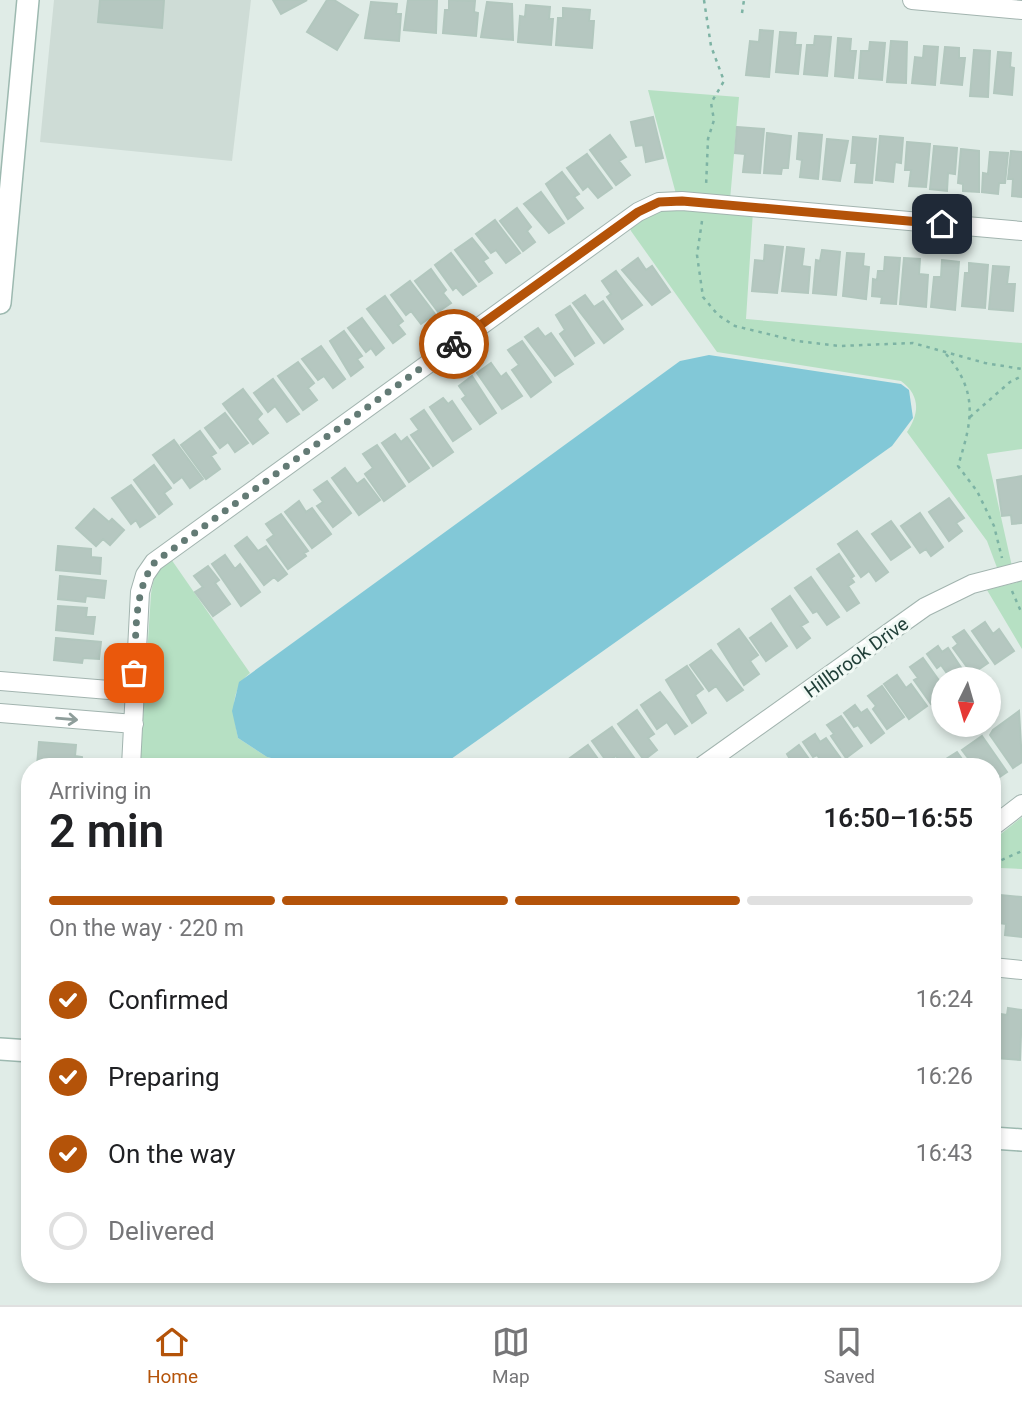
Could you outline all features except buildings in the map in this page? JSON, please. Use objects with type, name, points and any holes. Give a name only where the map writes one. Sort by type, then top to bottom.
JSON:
[{"type":"street","points":[[0,295],[10,66],[29,0]]},
{"type":"street","points":[[912,0],[1022,10]]},
{"type":"street","points":[[132,758],[140,592],[145,575],[169,548],[638,212],[659,202],[704,203],[1022,231]]},
{"type":"street","name":"Hillbrook Drive","points":[[713,758],[925,607],[972,584],[1014,572]]},
{"type":"street","points":[[0,681],[133,692]]},
{"type":"street","points":[[0,713],[134,724]]},
{"type":"street","points":[[1001,820],[1022,804]]},
{"type":"street","points":[[1001,968],[1022,970]]},
{"type":"street","points":[[0,1049],[21,1050]]},
{"type":"street","points":[[1001,1139],[1022,1140]]},
{"type":"path","points":[[704,0],[711,46],[723,81],[711,103],[714,120],[706,152],[704,203],[697,255],[703,297],[718,315],[735,327],[797,341],[839,346],[913,343],[946,354],[1022,369]]},
{"type":"path","points":[[742,13],[744,0]]},
{"type":"path","points":[[946,354],[967,386],[971,407],[958,466],[977,491],[1014,572],[1022,614]]},
{"type":"path","points":[[970,416],[1010,382],[1022,376]]},
{"type":"path","points":[[1001,860],[1022,851]]},
{"type":"shaded area","points":[[54,0],[251,0],[232,161],[40,142]]},
{"type":"green space","points":[[648,90],[739,97],[730,200],[676,194]]},
{"type":"green space","points":[[685,204],[753,211],[746,319],[1022,343],[1022,449],[987,454],[1013,571],[999,573],[987,541],[907,432],[914,418],[916,405],[912,392],[901,381],[717,352],[631,231],[628,222],[639,216]]},
{"type":"green space","points":[[171,559],[250,673],[239,687],[234,703],[238,738],[271,758],[141,758],[152,588],[159,569]]},
{"type":"green space","points":[[1022,581],[1022,649],[987,590]]},
{"type":"green space","points":[[1022,817],[1022,869],[1001,868],[1001,834]]},
{"type":"water","points":[[709,355],[901,384],[909,390],[913,418],[892,446],[452,758],[271,758],[238,738],[232,711],[239,682],[680,361]]},
{"type":"way so far","points":[[134,673],[140,592],[145,575],[155,562],[169,548],[454,344]]},
{"type":"route","points":[[454,344],[638,212],[659,202],[682,201],[942,224]]}]
